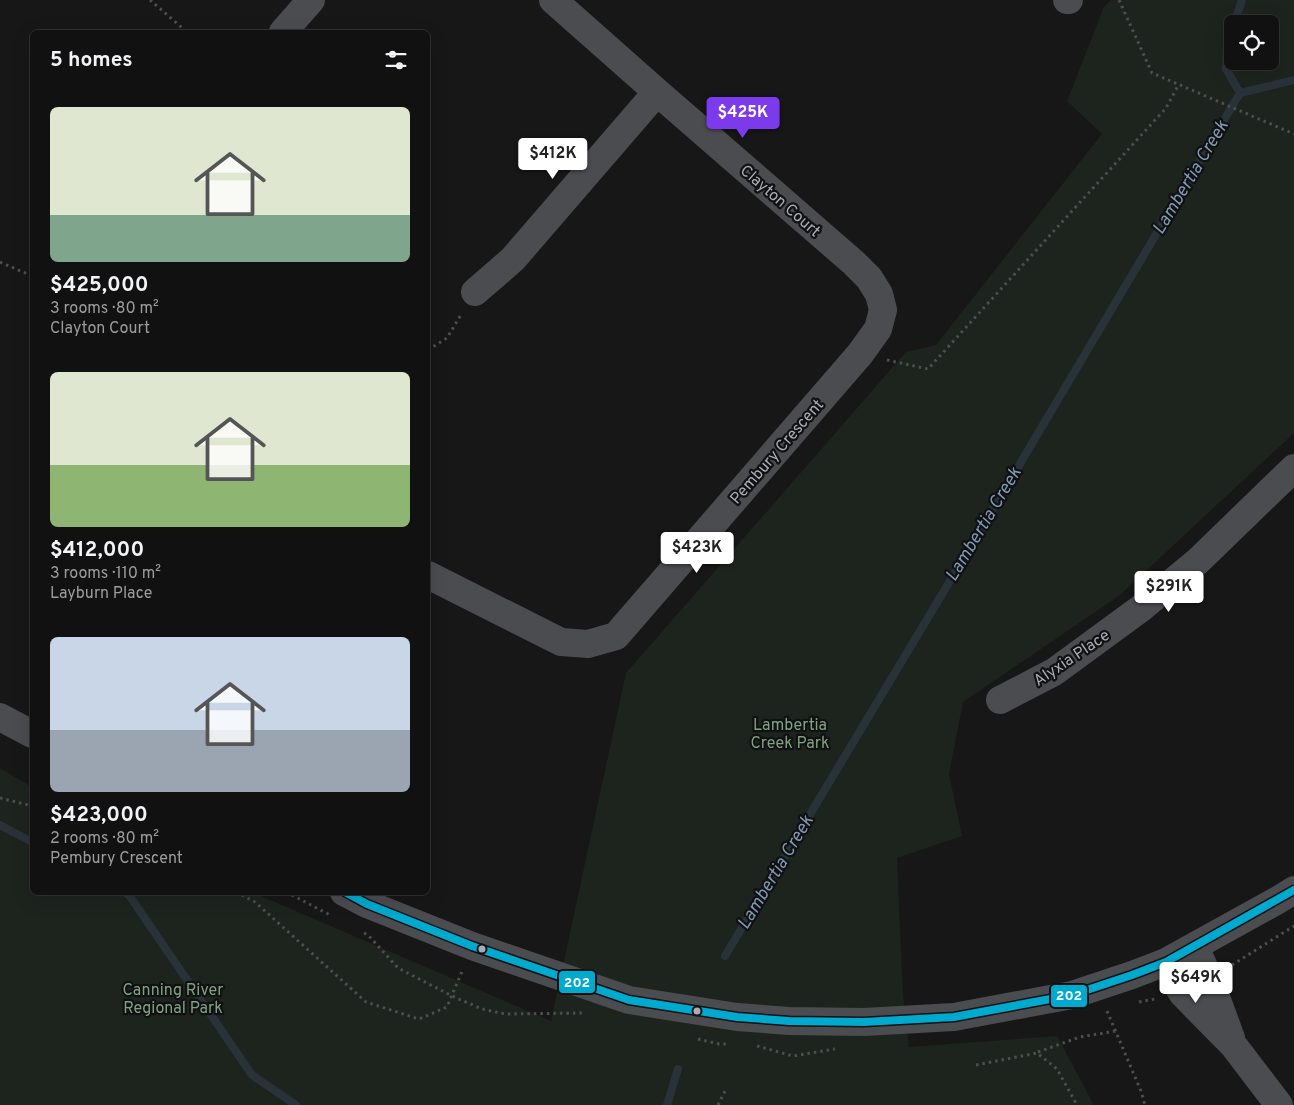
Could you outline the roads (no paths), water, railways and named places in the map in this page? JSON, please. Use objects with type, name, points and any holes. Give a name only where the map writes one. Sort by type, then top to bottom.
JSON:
[{"type":"street","points":[[285,30],[311,0]]},
{"type":"street","name":"Clayton Court","points":[[553,0],[854,262],[869,278],[879,294],[883,310]]},
{"type":"street","points":[[474,292],[513,259],[657,92]]},
{"type":"street","name":"Pembury Crescent","points":[[430,576],[560,642],[588,644],[616,636],[860,354],[878,329],[883,310]]},
{"type":"street","name":"Alyxia Place","points":[[1000,700],[1054,672],[1140,609],[1198,561],[1294,468]]},
{"type":"street","points":[[0,717],[30,733]]},
{"type":"street","points":[[350,895],[367,904],[472,946],[629,1000],[737,1017],[789,1022],[864,1022],[954,1017],[1072,995],[1166,962],[1294,890]]},
{"type":"street","points":[[1195,947],[1209,978],[1234,1046]]},
{"type":"street","points":[[1166,962],[1183,994],[1234,1046],[1278,1105]]},
{"type":"waterway","points":[[1237,15],[1242,0]]},
{"type":"waterway","points":[[1227,70],[1240,93]]},
{"type":"waterway","points":[[1240,93],[1294,80]]},
{"type":"waterway","name":"Lambertia Creek","points":[[725,956],[1240,93]]},
{"type":"waterway","name":"Lambertia Creek","points":[[0,825],[30,841]]},
{"type":"waterway","name":"Lambertia Creek","points":[[129,895],[252,1075],[296,1105]]},
{"type":"waterway","name":"Lambertia Creek","points":[[667,1105],[678,1069]]},
{"type":"park label","name":"Lambertia Creek Park","points":[[790,733]]},
{"type":"park label","name":"Canning River Regional Park","points":[[173,998]]}]
